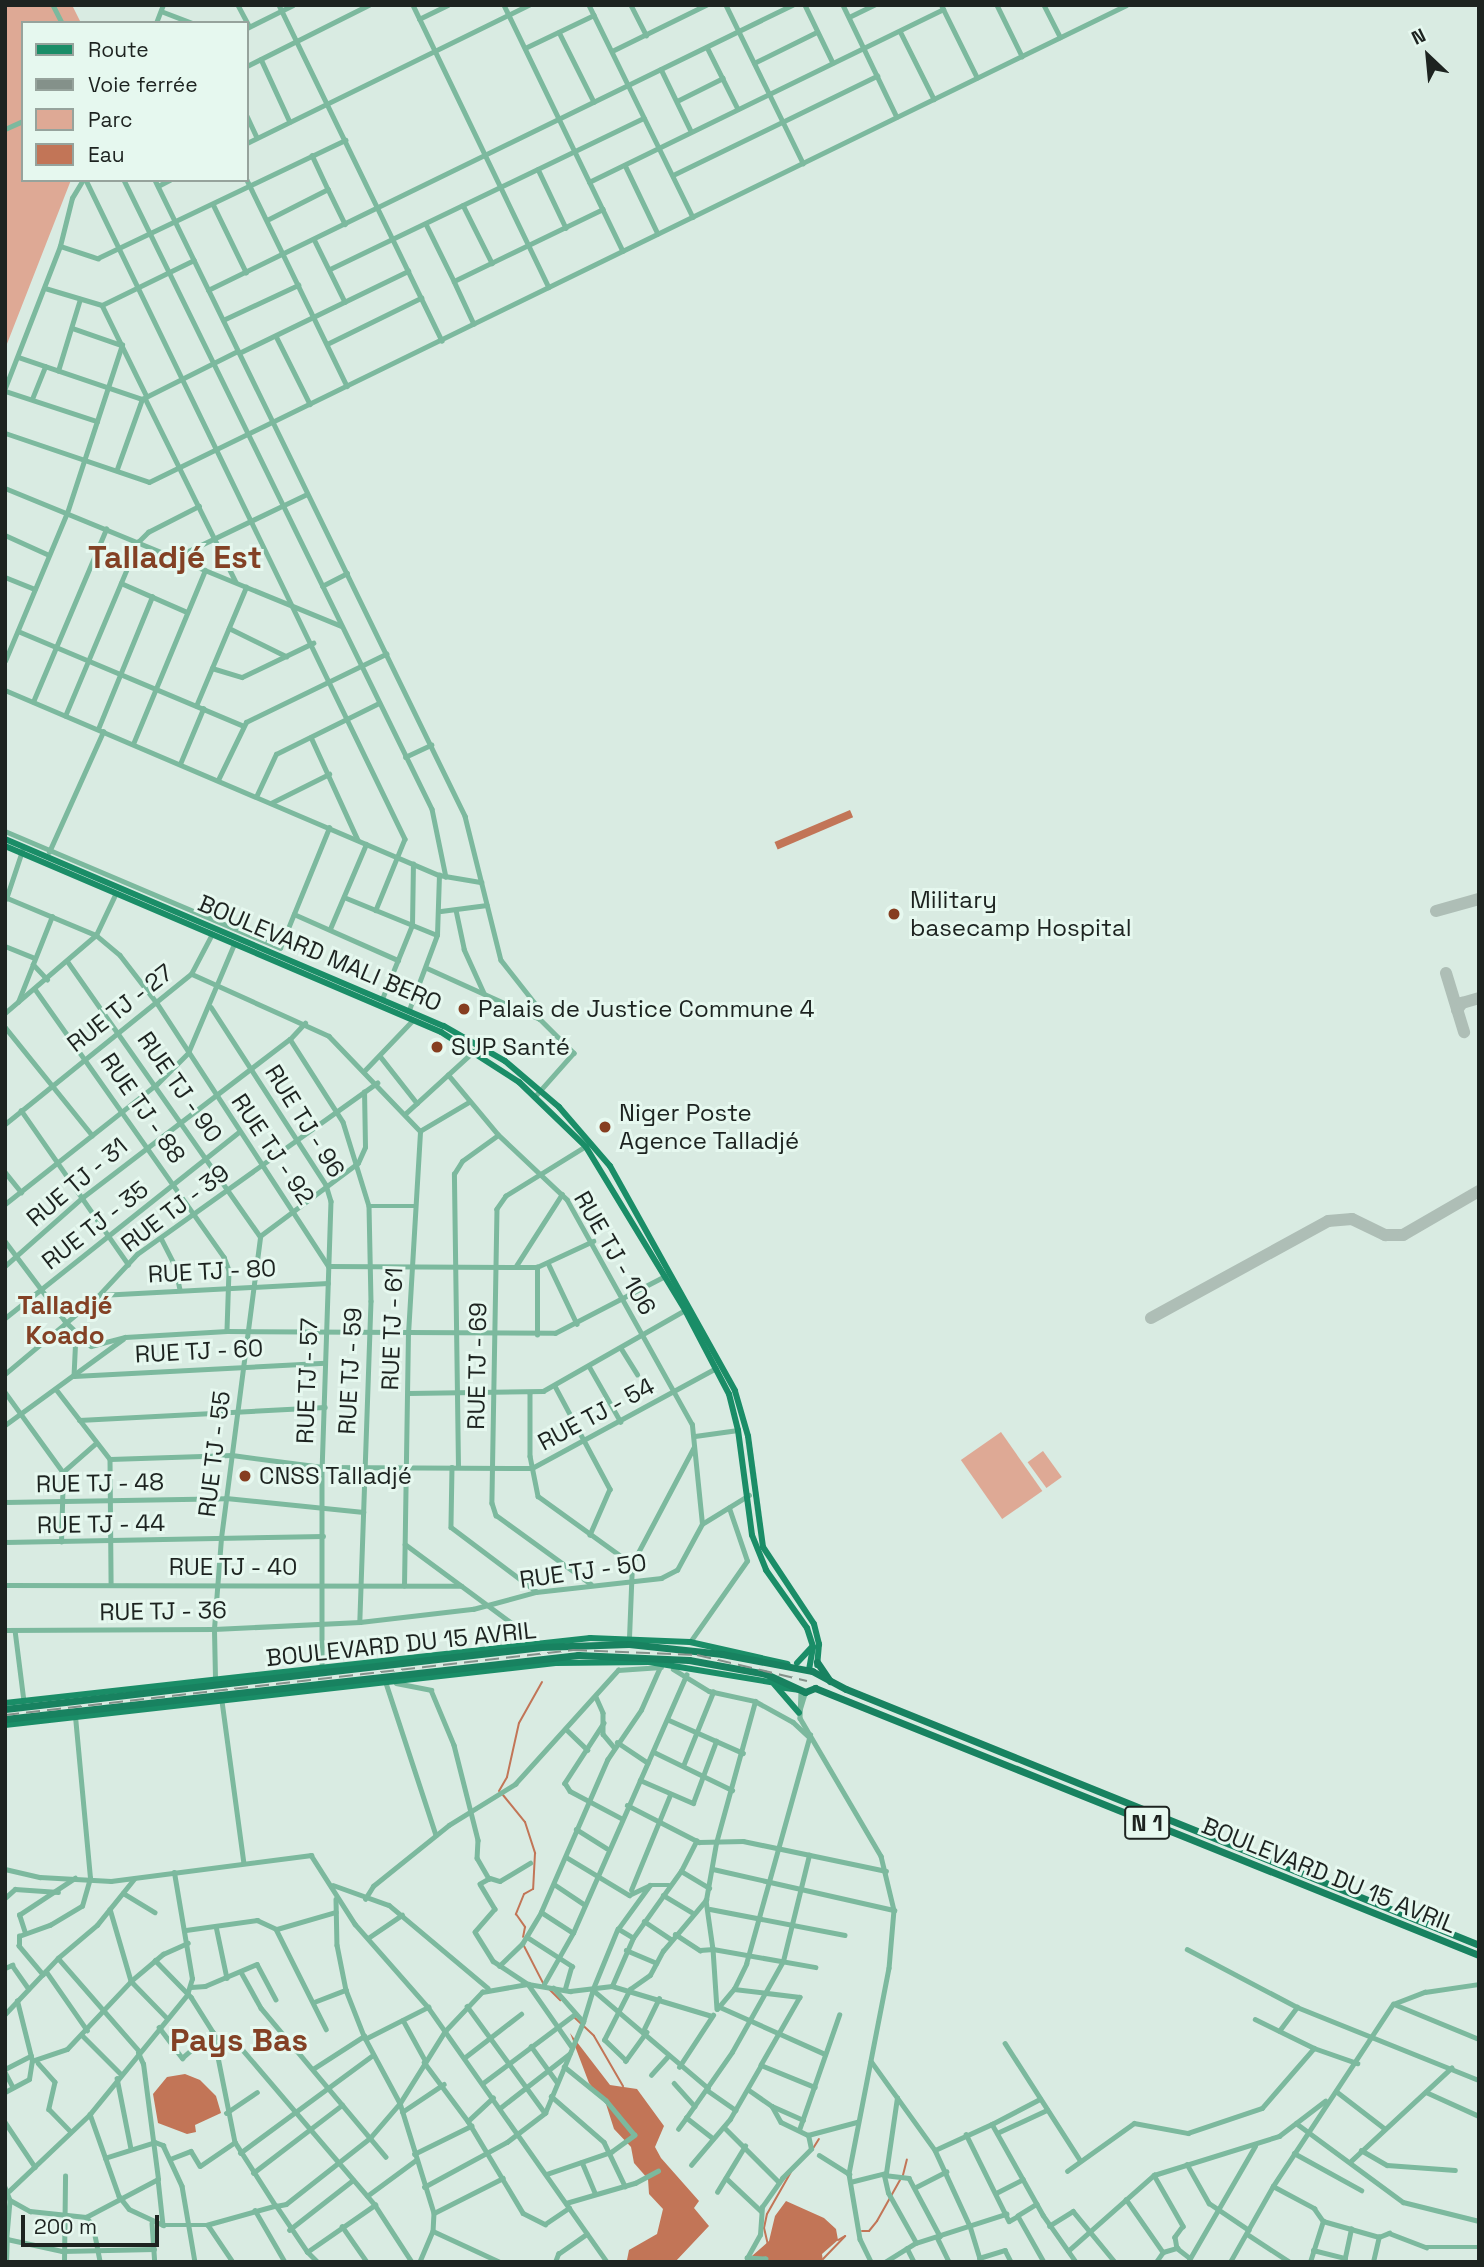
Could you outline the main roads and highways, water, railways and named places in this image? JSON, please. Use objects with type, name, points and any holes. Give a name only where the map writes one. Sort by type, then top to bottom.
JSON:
[{"type":"highway","name":"BOULEVARD DU 15 AVRIL","points":[[5,1709],[589,1644],[684,1648],[808,1672],[1479,1945]]},
{"type":"highway","name":"BOULEVARD DU 15 AVRIL","points":[[5,1719],[578,1655],[689,1660],[759,1672],[800,1689]]},
{"type":"highway","points":[[817,1662],[833,1684]]},
{"type":"highway","points":[[808,1672],[816,1688],[800,1689],[808,1672]]},
{"type":"highway","name":"BOULEVARD DU 15 AVRIL","points":[[816,1688],[1479,1955]]},
{"type":"main road","name":"BOULEVARD MALI BERO","points":[[5,839],[115,895],[409,1010],[475,1051],[536,1096],[586,1147],[685,1310],[716,1368],[738,1430],[756,1550],[802,1617],[813,1645]]},
{"type":"main road","name":"BOULEVARD MALI BERO","points":[[5,846],[48,854],[229,930],[236,941],[480,1045],[541,1090],[610,1166],[672,1273],[738,1399],[762,1547],[814,1624],[819,1644],[817,1662],[808,1672]]},
{"type":"main road","name":"BOULEVARD DU 15 AVRIL","points":[[5,1703],[519,1644],[629,1638],[690,1642],[787,1664],[808,1672]]},
{"type":"main road","points":[[797,1663],[813,1645]]},
{"type":"main road","points":[[808,1672],[813,1645]]},
{"type":"main road","name":"BOULEVARD DU 15 AVRIL","points":[[5,1725],[371,1682],[596,1661],[677,1665],[800,1689]]},
{"type":"main road","name":"BOULEVARD DU 15 AVRIL","points":[[787,1664],[797,1663],[808,1672]]},
{"type":"main road","points":[[773,1682],[799,1713]]},
{"type":"water","points":[[850,810],[853,817],[778,849],[775,842]]},
{"type":"water","points":[[570,2033],[610,2085],[637,2089],[664,2126],[655,2147],[661,2158],[699,2201],[694,2208],[709,2226],[675,2262],[627,2260],[629,2250],[657,2234],[663,2209],[649,2194],[648,2179],[634,2163],[631,2147],[614,2129],[606,2104],[589,2083]]},
{"type":"water","points":[[185,2074],[200,2080],[216,2096],[221,2113],[195,2125],[196,2132],[187,2134],[158,2123],[153,2094],[167,2077]]},
{"type":"water","points":[[786,2201],[824,2218],[836,2229],[838,2240],[822,2254],[823,2262],[745,2262],[769,2241],[775,2216]]},
{"type":"waterway","points":[[499,1791],[507,1777],[519,1723],[542,1682]]},
{"type":"waterway","points":[[503,1795],[525,1822],[535,1853],[533,1889],[524,1894],[516,1914],[525,1927],[523,1937]]},
{"type":"waterway","points":[[524,1946],[543,1983]]},
{"type":"waterway","points":[[549,1989],[560,2000]]},
{"type":"waterway","points":[[575,2018],[594,2036],[623,2086]]},
{"type":"waterway","points":[[812,2150],[819,2139]]},
{"type":"waterway","points":[[903,2175],[907,2159]]},
{"type":"waterway","points":[[768,2245],[764,2228],[767,2214],[791,2172]]},
{"type":"waterway","points":[[862,2231],[869,2231],[877,2221],[900,2180]]},
{"type":"waterway","points":[[823,2259],[845,2236],[838,2240]]},
{"type":"railway","points":[[5,1715],[573,1650],[697,1655],[807,1681]]},
{"type":"place","name":"Military basecamp Hospital","points":[[894,914]]},
{"type":"place","name":"Palais de Justice Commune 4","points":[[464,1009]]},
{"type":"place","name":"SUP Santé","points":[[437,1047]]},
{"type":"place","name":"Niger Poste Agence Talladjé","points":[[605,1127]]},
{"type":"place","name":"CNSS Talladjé","points":[[245,1476]]},
{"type":"district","name":"Talladjé Est","points":[[175,557]]},
{"type":"district","name":"Talladjé Koado","points":[[65,1321]]},
{"type":"district","name":"Pays Bas","points":[[239,2040]]}]
